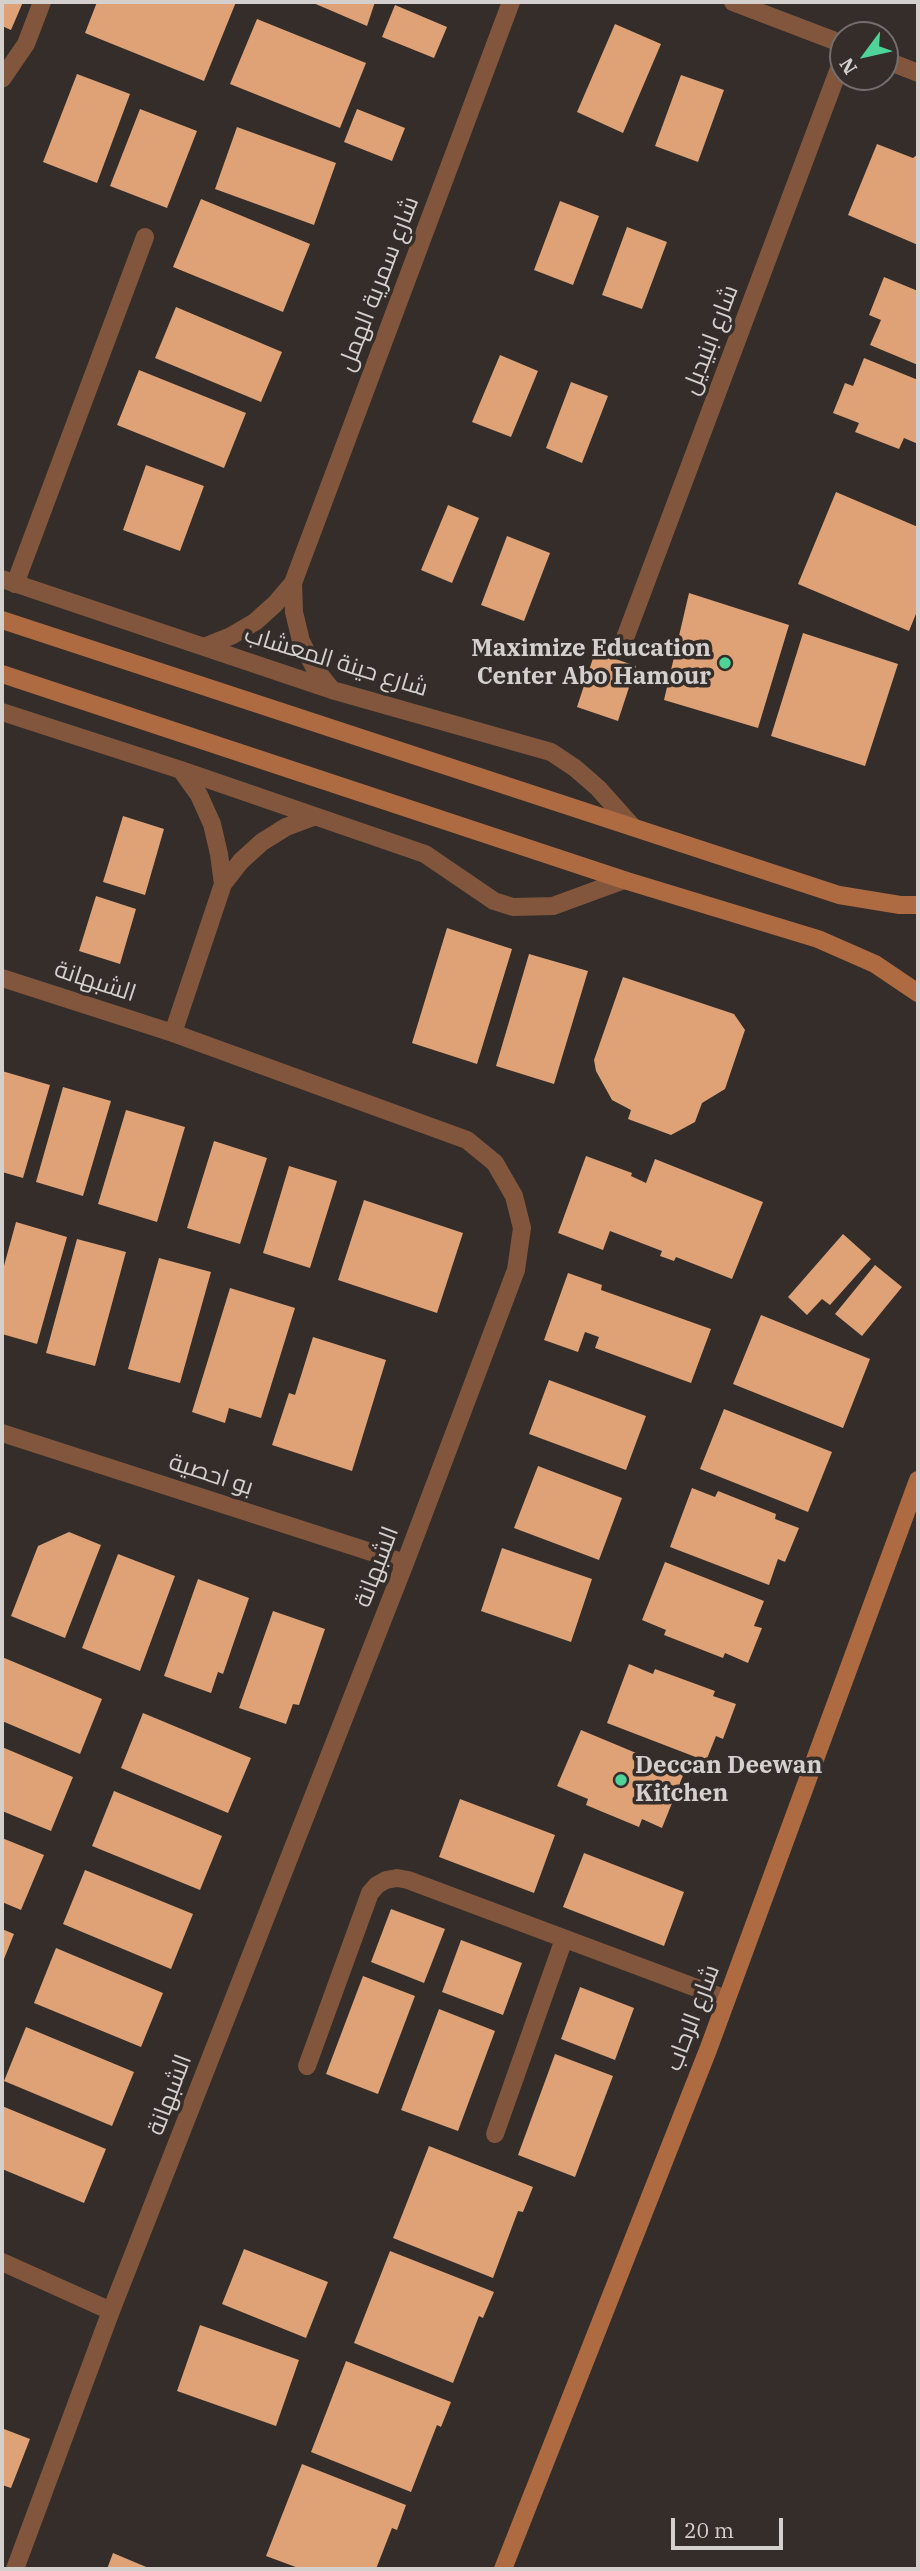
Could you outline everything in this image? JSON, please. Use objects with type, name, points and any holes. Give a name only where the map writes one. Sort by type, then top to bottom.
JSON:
[{"type":"street","points":[[2,79],[26,44],[42,2]]},
{"type":"street","name":"شارع سمرية الهمل","points":[[206,646],[231,636],[254,622],[275,604],[293,583],[511,2]]},
{"type":"street","points":[[733,2],[829,39]]},
{"type":"street","points":[[899,66],[918,73]]},
{"type":"street","name":"شارع ابنيديل","points":[[625,638],[831,91]]},
{"type":"street","points":[[8,581],[145,237]]},
{"type":"street","name":"شارع حينة المعشاب","points":[[8,581],[332,690],[551,752],[598,788],[632,826]]},
{"type":"street","name":"شارع سمرية الهمل","points":[[293,583],[294,612],[301,640],[314,667],[332,690]]},
{"type":"street","name":"شارع حينة المعشاب","points":[[2,620],[839,895],[900,905],[918,905]]},
{"type":"street","points":[[2,674],[624,880],[818,939],[876,964],[918,993]]},
{"type":"street","points":[[2,712],[425,853],[494,901],[513,907],[553,906],[624,880]]},
{"type":"street","points":[[181,770],[199,796],[212,824],[223,884]]},
{"type":"street","points":[[173,1033],[223,884],[241,861],[262,842],[286,827],[313,817]]},
{"type":"street","name":"الشبهانة","points":[[2,978],[173,1033],[467,1140],[495,1163],[514,1196],[522,1228],[516,1270],[405,1563],[111,2311],[15,2569]]},
{"type":"street","name":"بو احصية","points":[[2,1433],[405,1563]]},
{"type":"street","name":"شارع الرحاب","points":[[503,2569],[726,1999],[918,1480]]},
{"type":"street","points":[[307,2066],[370,1893],[386,1880],[397,1878],[726,1999]]},
{"type":"street","points":[[495,2134],[564,1939]]},
{"type":"street","points":[[2,2262],[111,2311]]},
{"type":"building","points":[[2,2],[23,2],[11,30],[2,26]]},
{"type":"building","points":[[97,2],[236,2],[204,81],[85,33]]},
{"type":"building","points":[[311,2],[375,2],[367,26]]},
{"type":"building","points":[[395,5],[447,27],[434,58],[382,37]]},
{"type":"building","points":[[257,19],[366,63],[340,128],[230,84]]},
{"type":"building","points":[[615,24],[661,44],[623,133],[577,112]]},
{"type":"building","points":[[77,74],[130,94],[97,183],[43,162]]},
{"type":"building","points":[[681,75],[724,90],[698,162],[655,146]]},
{"type":"building","points":[[140,109],[197,131],[167,208],[110,186]]},
{"type":"building","points":[[357,109],[405,128],[392,161],[344,142]]},
{"type":"building","points":[[237,127],[336,163],[314,225],[215,189]]},
{"type":"building","points":[[877,144],[913,158],[918,154],[918,245],[848,215]]},
{"type":"building","points":[[201,199],[310,244],[283,312],[173,267]]},
{"type":"building","points":[[560,201],[599,216],[573,285],[534,270]]},
{"type":"building","points":[[627,227],[667,242],[642,309],[602,295]]},
{"type":"building","points":[[884,277],[918,291],[918,365],[870,345],[881,320],[869,315]]},
{"type":"building","points":[[176,307],[282,352],[261,402],[155,358]]},
{"type":"building","points":[[500,355],[538,371],[511,437],[472,422]]},
{"type":"building","points":[[864,358],[918,380],[918,444],[904,438],[899,449],[855,432],[859,423],[833,413],[845,383],[853,386]]},
{"type":"building","points":[[139,370],[246,413],[224,468],[117,425]]},
{"type":"building","points":[[571,382],[608,396],[582,463],[546,448]]},
{"type":"building","points":[[146,465],[204,486],[180,551],[123,530]]},
{"type":"building","points":[[836,492],[918,527],[918,609],[909,631],[798,584]]},
{"type":"building","points":[[448,505],[479,518],[452,583],[421,570]]},
{"type":"building","points":[[507,536],[550,553],[524,621],[481,605]]},
{"type":"building","name":"Maximize Education Center Abo Hamour","points":[[689,593],[789,625],[758,728],[664,700]]},
{"type":"building","points":[[803,633],[898,664],[865,766],[771,736]]},
{"type":"building","points":[[595,652],[636,666],[618,721],[577,707]]},
{"type":"building","points":[[123,816],[164,829],[145,895],[103,882]]},
{"type":"building","points":[[96,896],[136,909],[120,964],[79,951]]},
{"type":"building","points":[[447,928],[512,949],[477,1064],[412,1043]]},
{"type":"building","points":[[529,954],[588,971],[554,1084],[496,1066]]},
{"type":"building","points":[[623,977],[734,1014],[745,1030],[725,1089],[702,1103],[695,1122],[671,1135],[628,1119],[631,1110],[612,1100],[596,1071],[594,1060]]},
{"type":"building","points":[[2,1071],[50,1085],[23,1178],[2,1172]]},
{"type":"building","points":[[63,1087],[111,1101],[83,1196],[36,1182]]},
{"type":"building","points":[[126,1110],[185,1127],[157,1222],[98,1204]]},
{"type":"building","points":[[214,1141],[267,1158],[240,1244],[187,1228]]},
{"type":"building","points":[[586,1156],[632,1173],[631,1176],[646,1183],[655,1159],[763,1202],[732,1279],[676,1257],[674,1261],[660,1256],[662,1251],[610,1231],[603,1250],[558,1233]]},
{"type":"building","points":[[289,1166],[337,1181],[310,1268],[263,1253]]},
{"type":"building","points":[[364,1200],[463,1233],[437,1313],[338,1280]]},
{"type":"building","points":[[16,1222],[67,1237],[37,1344],[2,1334],[2,1273]]},
{"type":"building","points":[[843,1234],[871,1259],[830,1305],[822,1299],[807,1315],[788,1297]]},
{"type":"building","points":[[77,1239],[126,1252],[95,1366],[46,1353]]},
{"type":"building","points":[[159,1258],[211,1272],[180,1383],[128,1369]]},
{"type":"building","points":[[875,1265],[902,1287],[862,1336],[835,1314]]},
{"type":"building","points":[[568,1273],[602,1285],[601,1290],[711,1329],[691,1383],[595,1348],[599,1337],[585,1332],[578,1352],[544,1340]]},
{"type":"building","points":[[230,1288],[295,1308],[261,1418],[229,1408],[225,1423],[192,1412]]},
{"type":"building","points":[[761,1315],[870,1359],[843,1428],[733,1384]]},
{"type":"building","points":[[313,1337],[386,1360],[352,1471],[272,1445],[289,1393],[295,1395]]},
{"type":"building","points":[[549,1380],[646,1416],[626,1470],[529,1434]]},
{"type":"building","points":[[724,1409],[832,1452],[808,1512],[700,1469]]},
{"type":"building","points":[[538,1466],[622,1498],[599,1560],[514,1528]]},
{"type":"building","points":[[692,1488],[715,1497],[718,1491],[776,1514],[775,1519],[799,1528],[785,1562],[778,1559],[769,1585],[670,1547]]},
{"type":"building","points":[[69,1532],[101,1545],[65,1638],[11,1616],[38,1546]]},
{"type":"building","points":[[502,1548],[592,1579],[571,1642],[481,1611]]},
{"type":"building","points":[[118,1554],[175,1576],[140,1671],[82,1648]]},
{"type":"building","points":[[665,1562],[764,1601],[754,1626],[762,1628],[748,1663],[725,1653],[723,1658],[664,1635],[666,1630],[642,1620]]},
{"type":"building","points":[[198,1579],[249,1598],[223,1674],[218,1672],[211,1693],[164,1676]]},
{"type":"building","points":[[273,1611],[325,1629],[299,1705],[293,1704],[286,1724],[239,1708]]},
{"type":"building","points":[[2,1657],[102,1699],[80,1754],[2,1721]]},
{"type":"building","points":[[629,1664],[653,1674],[655,1669],[715,1691],[713,1696],[736,1704],[723,1739],[716,1736],[706,1761],[607,1723]]},
{"type":"building","points":[[143,1713],[251,1758],[228,1813],[121,1768]]},
{"type":"building","name":"Deccan Deewan Kitchen","points":[[581,1730],[684,1773],[662,1828],[642,1819],[639,1827],[586,1805],[588,1799],[557,1786]]},
{"type":"building","points":[[2,1747],[73,1777],[51,1831],[2,1811]]},
{"type":"building","points":[[114,1791],[222,1836],[200,1890],[92,1846]]},
{"type":"building","points":[[460,1799],[555,1835],[534,1893],[439,1857]]},
{"type":"building","points":[[2,1838],[44,1855],[21,1910],[2,1902]]},
{"type":"building","points":[[584,1853],[684,1892],[664,1946],[563,1907]]},
{"type":"building","points":[[85,1870],[193,1914],[171,1969],[63,1924]]},
{"type":"building","points":[[391,1909],[445,1929],[424,1983],[371,1962]]},
{"type":"building","points":[[2,1929],[14,1934],[2,1964]]},
{"type":"building","points":[[461,1940],[522,1963],[503,2015],[442,1992]]},
{"type":"building","points":[[56,1948],[163,1993],[141,2047],[34,2003]]},
{"type":"building","points":[[363,1976],[415,1996],[378,2094],[326,2074]]},
{"type":"building","points":[[580,1987],[634,2008],[615,2060],[561,2039]]},
{"type":"building","points":[[439,2009],[495,2031],[458,2131],[401,2110]]},
{"type":"building","points":[[26,2027],[134,2072],[112,2126],[4,2081]]},
{"type":"building","points":[[555,2054],[613,2076],[575,2177],[518,2155]]},
{"type":"building","points":[[2,2106],[106,2149],[84,2203],[2,2169]]},
{"type":"building","points":[[429,2146],[533,2187],[523,2212],[518,2211],[493,2278],[393,2238]]},
{"type":"building","points":[[244,2249],[328,2282],[306,2338],[222,2304]]},
{"type":"building","points":[[390,2251],[494,2292],[483,2318],[479,2316],[453,2383],[354,2343]]},
{"type":"building","points":[[200,2325],[299,2360],[276,2426],[177,2391]]},
{"type":"building","points":[[346,2361],[451,2402],[441,2427],[437,2425],[411,2492],[311,2452]]},
{"type":"building","points":[[4,2429],[30,2439],[11,2488],[2,2485]]},
{"type":"building","points":[[302,2464],[406,2505],[397,2530],[392,2528],[376,2569],[301,2569],[266,2556]]},
{"type":"building","points":[[113,2553],[151,2569],[107,2569]]},
{"type":"place","name":"Maximize Education Center Abo Hamour","points":[[725,663]]},
{"type":"place","name":"Deccan Deewan Kitchen","points":[[621,1780]]}]
